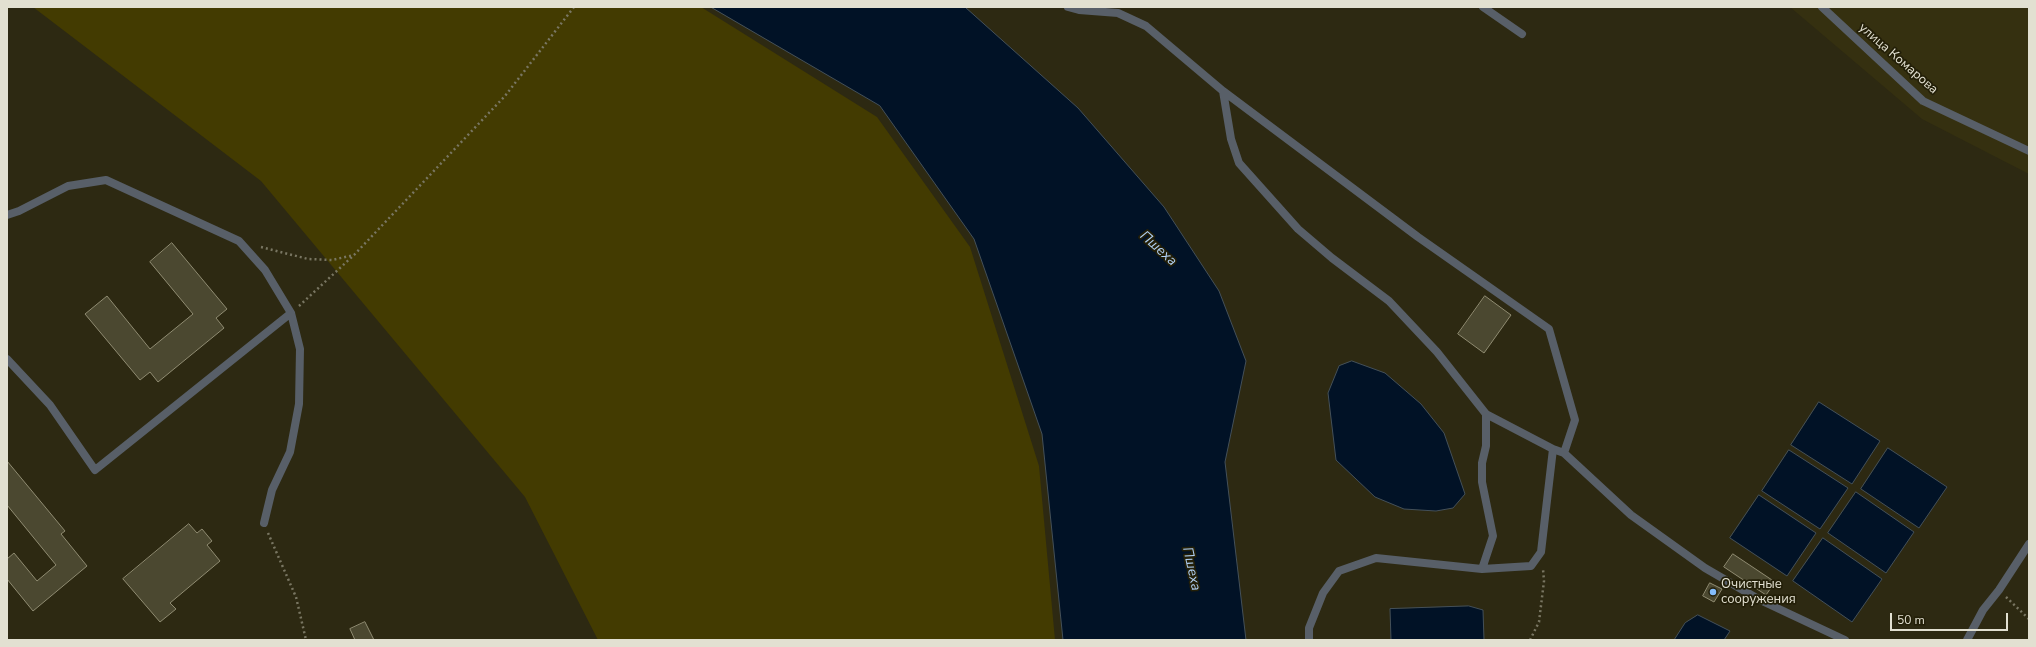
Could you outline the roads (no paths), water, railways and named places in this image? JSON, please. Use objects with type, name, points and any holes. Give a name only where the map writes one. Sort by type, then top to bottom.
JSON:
[{"type":"lane","points":[[1068,7],[1079,10],[1118,13],[1146,26],[1223,91],[1418,237],[1549,329],[1575,420],[1564,453]]},
{"type":"lane","points":[[1482,7],[1522,34]]},
{"type":"lane","name":"улица Комарова","points":[[1822,7],[1923,101],[2029,151]]},
{"type":"lane","points":[[1223,91],[1231,139],[1239,163],[1298,229],[1332,258],[1389,301],[1437,352],[1486,414],[1553,449],[1564,453],[1631,515],[1705,568],[1760,600],[1845,640]]},
{"type":"lane","points":[[7,215],[19,211],[68,186],[106,180],[239,241],[265,270],[291,313],[300,349],[299,404],[290,452],[272,490],[264,523]]},
{"type":"lane","points":[[7,359],[50,405],[96,470],[291,313]]},
{"type":"lane","points":[[1482,568],[1493,536],[1482,482],[1482,463],[1486,446],[1486,414]]},
{"type":"lane","points":[[1308,640],[1308,628],[1323,593],[1339,571],[1376,558],[1482,568],[1531,566],[1541,552],[1553,449]]},
{"type":"lane","points":[[1967,640],[1983,610],[1999,590],[2029,544]]},
{"type":"water","name":"Пшеха","points":[[711,7],[965,7],[1078,108],[1164,207],[1219,291],[1246,361],[1225,462],[1246,640],[1063,640],[1042,434],[974,239],[880,106]]},
{"type":"water","points":[[1352,361],[1385,373],[1421,404],[1444,433],[1465,494],[1453,508],[1436,511],[1404,509],[1375,497],[1336,460],[1328,393],[1339,366]]},
{"type":"water","points":[[1819,402],[1880,441],[1852,484],[1791,445]]},
{"type":"water","points":[[1888,448],[1947,487],[1919,528],[1861,489]]},
{"type":"water","points":[[1789,450],[1848,488],[1820,529],[1762,491]]},
{"type":"water","points":[[1856,492],[1914,532],[1886,573],[1828,533]]},
{"type":"water","points":[[1759,495],[1816,533],[1787,576],[1730,538]]},
{"type":"water","points":[[1823,538],[1882,579],[1852,622],[1793,581]]},
{"type":"water","points":[[1469,606],[1483,610],[1484,640],[1391,640],[1390,609]]},
{"type":"water","points":[[1698,615],[1730,631],[1724,640],[1674,640],[1685,623]]},
{"type":"place","name":"Очистные сооружения","points":[[1713,592]]}]
